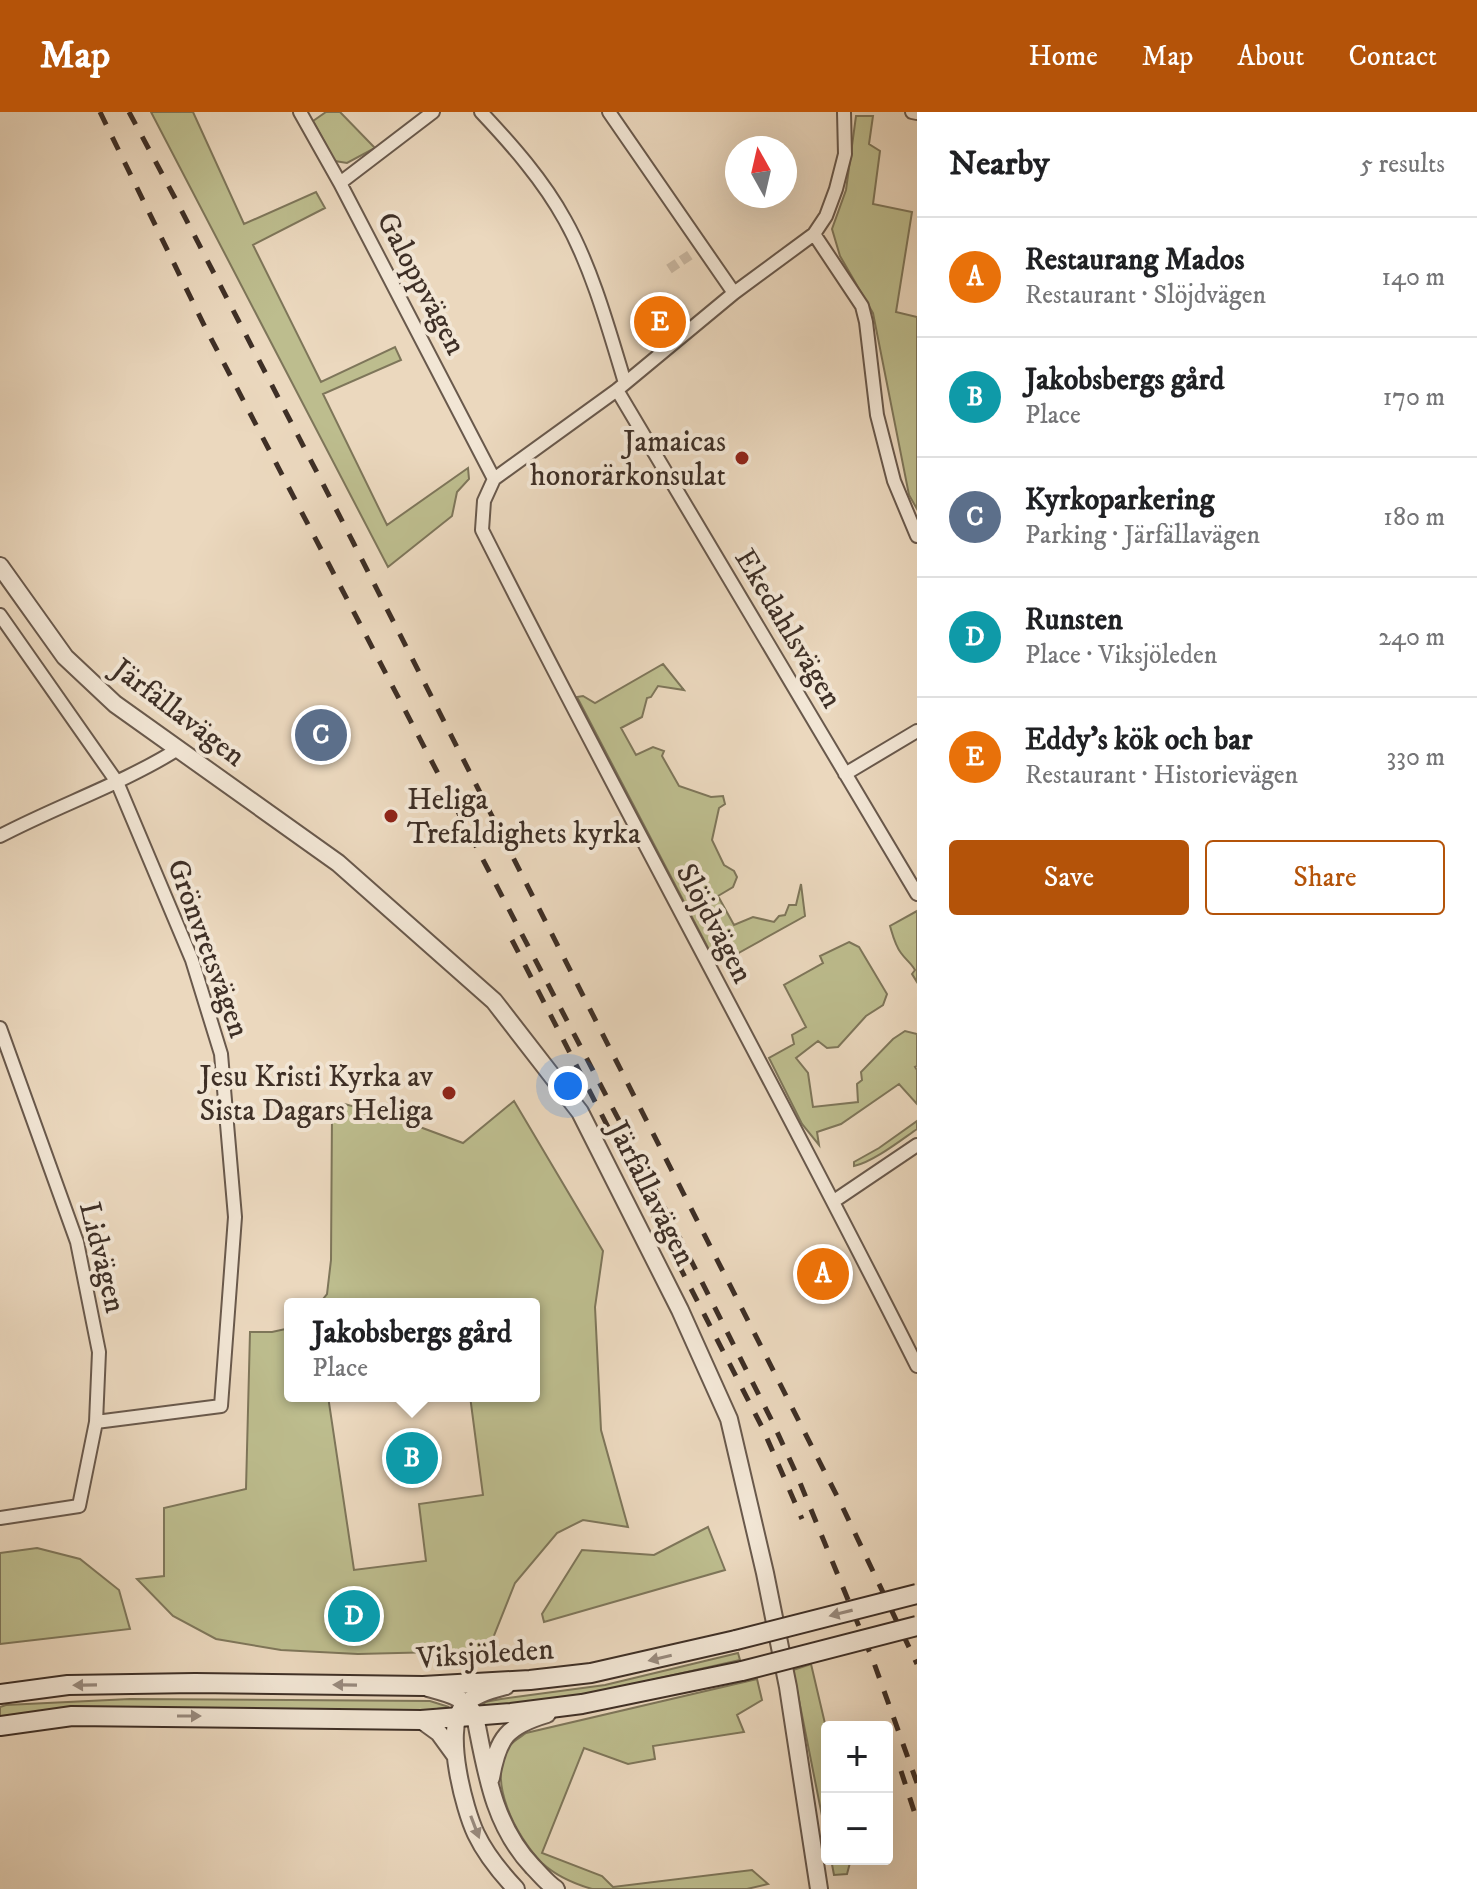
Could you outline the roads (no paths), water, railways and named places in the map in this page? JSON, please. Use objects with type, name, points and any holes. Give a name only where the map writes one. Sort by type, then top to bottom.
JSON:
[{"type":"main road","name":"Viksjöleden","points":[[0,1694],[84,1685],[423,1686],[530,1680],[591,1673],[917,1594]]},
{"type":"main road","name":"Viksjöleden","points":[[0,1726],[72,1716],[421,1720],[466,1712],[511,1713],[582,1704],[742,1671],[917,1626]]},
{"type":"street","name":"Galoppvägen","points":[[300,112],[494,479]]},
{"type":"street","points":[[340,183],[433,112]]},
{"type":"street","name":"Ekedahlsvägen","points":[[481,112],[519,152],[565,219],[594,287],[621,386],[917,894]]},
{"type":"street","points":[[609,112],[734,293]]},
{"type":"street","points":[[494,479],[621,386],[734,293],[814,234],[826,216],[845,154],[844,112]]},
{"type":"street","points":[[814,234],[862,306],[877,415],[894,481],[917,536]]},
{"type":"street","name":"Slöjdvägen","points":[[494,479],[484,501],[482,530],[575,714],[834,1201],[917,1366]]},
{"type":"street","name":"Järfällavägen","points":[[0,566],[65,657],[115,704],[338,863],[468,976],[494,1001],[580,1112],[680,1310],[729,1419],[788,1687],[819,1889]]},
{"type":"street","name":"Grönvretsvägen","points":[[0,615],[117,782],[192,960],[221,1054],[235,1217],[221,1406],[96,1422]]},
{"type":"street","points":[[845,774],[917,731]]},
{"type":"street","points":[[0,836],[152,765],[178,749]]},
{"type":"street","name":"Lidvägen","points":[[0,1028],[77,1242],[99,1352],[96,1422],[79,1506],[0,1518]]},
{"type":"street","points":[[834,1201],[917,1145]]},
{"type":"street","points":[[516,1889],[494,1866],[475,1833],[455,1755],[454,1726],[486,1691],[530,1680]]},
{"type":"street","points":[[423,1686],[452,1695],[466,1712],[503,1825],[519,1853],[556,1889]]},
{"type":"street","points":[[489,1787],[495,1756],[509,1730],[527,1720],[582,1704]]},
{"type":"street","points":[[421,1720],[439,1733],[455,1755]]},
{"type":"tunnel","points":[[669,269],[693,253]]},
{"type":"railway","points":[[100,112],[205,327],[658,1195],[773,1423],[874,1663],[917,1783]]},
{"type":"railway","points":[[129,112],[353,542],[842,1506],[917,1664]]},
{"type":"railway","points":[[512,940],[763,1429],[802,1519]]},
{"type":"railway","points":[[901,1771],[917,1820]]},
{"type":"place","name":"Eddy's kök och bar","points":[[660,322]]},
{"type":"place","name":"Jamaicas honorärkonsulat","points":[[742,458]]},
{"type":"place","name":"Kyrkoparkering","points":[[321,735]]},
{"type":"place","name":"Heliga Trefaldighets kyrka","points":[[391,816]]},
{"type":"place","name":"Jesu Kristi Kyrka av Sista Dagars Heliga","points":[[449,1093]]},
{"type":"place","name":"Restaurang Mados","points":[[823,1274]]},
{"type":"place","name":"Jakobsbergs gård","points":[[412,1458]]},
{"type":"place","name":"Runsten","points":[[354,1616]]}]
